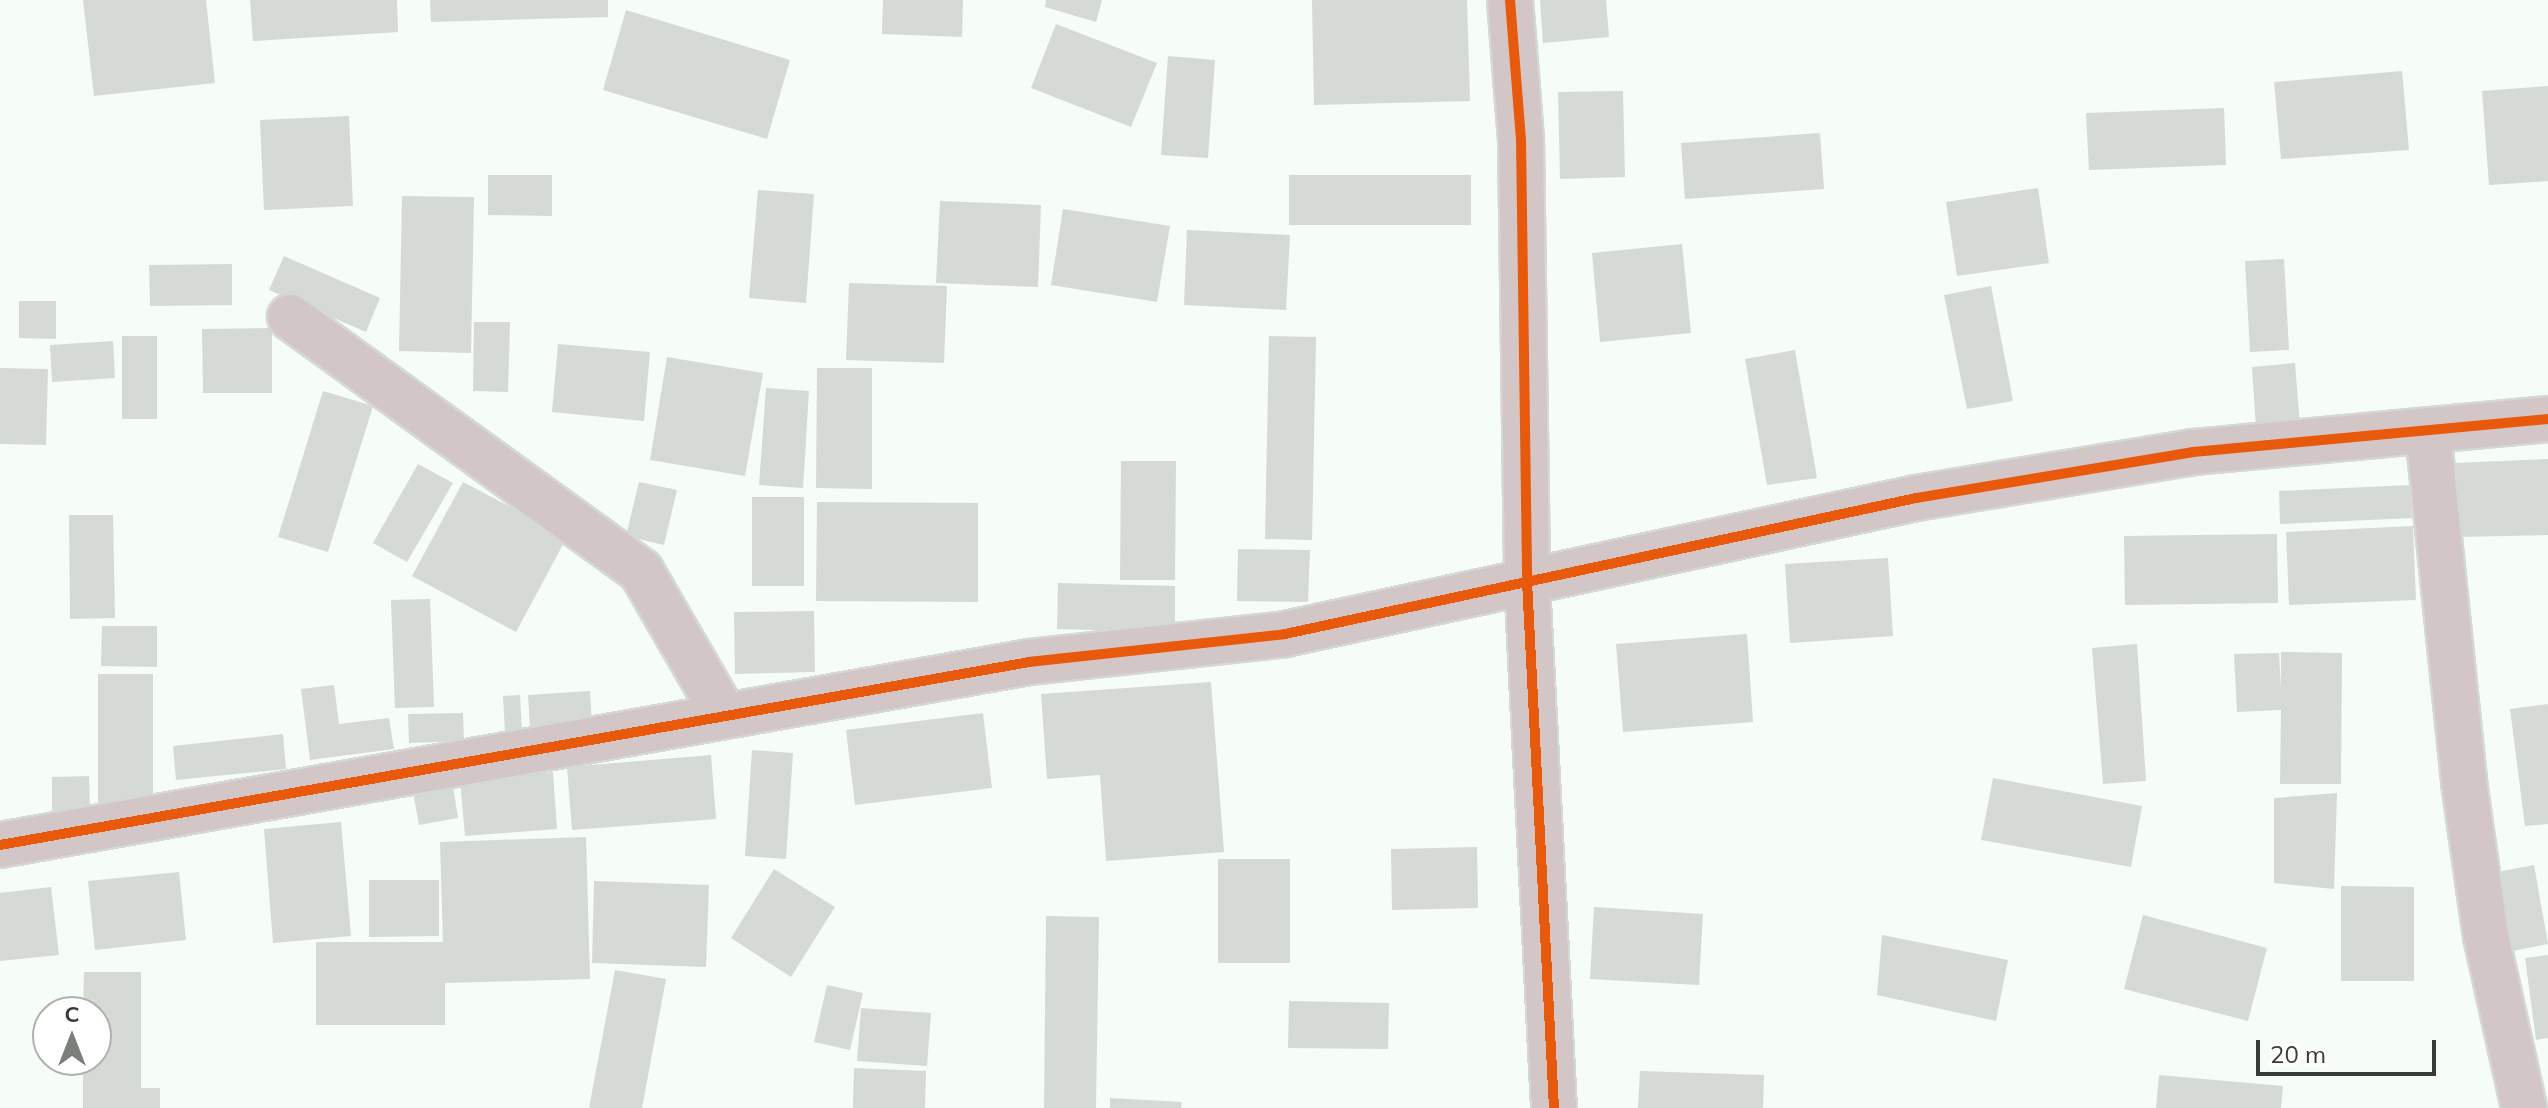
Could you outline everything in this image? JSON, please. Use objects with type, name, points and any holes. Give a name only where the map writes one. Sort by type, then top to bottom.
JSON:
[{"type":"street","points":[[1510,0],[1521,140],[1527,581],[1554,1108]]},
{"type":"street","points":[[290,317],[641,571],[724,715]]},
{"type":"street","points":[[0,845],[1029,662],[1285,634],[1916,498],[2193,452],[2548,419]]},
{"type":"street","points":[[2428,432],[2464,782],[2486,936],[2524,1108]]},
{"type":"building","points":[[83,0],[206,0],[215,83],[94,96]]},
{"type":"building","points":[[250,0],[397,0],[398,32],[253,41]]},
{"type":"building","points":[[430,0],[608,0],[608,17],[431,22]]},
{"type":"building","points":[[883,0],[963,0],[962,37],[882,34]]},
{"type":"building","points":[[1046,0],[1102,0],[1096,22],[1045,7]]},
{"type":"building","points":[[1312,0],[1467,0],[1470,101],[1314,105]]},
{"type":"building","points":[[1540,0],[1606,0],[1609,37],[1543,43]]},
{"type":"building","points":[[626,10],[790,60],[767,139],[603,90]]},
{"type":"building","points":[[1056,24],[1157,63],[1131,127],[1031,88]]},
{"type":"building","points":[[1168,56],[1215,60],[1208,158],[1161,155]]},
{"type":"building","points":[[2402,71],[2409,150],[2281,159],[2274,82]]},
{"type":"building","points":[[2548,86],[2548,181],[2489,185],[2482,91]]},
{"type":"building","points":[[1623,91],[1625,177],[1560,179],[1558,92]]},
{"type":"building","points":[[2224,108],[2226,165],[2089,170],[2086,113]]},
{"type":"building","points":[[349,116],[353,206],[264,210],[260,120]]},
{"type":"building","points":[[1820,133],[1824,189],[1685,199],[1681,143]]},
{"type":"building","points":[[488,175],[552,175],[552,216],[488,215]]},
{"type":"building","points":[[1289,175],[1471,175],[1471,225],[1289,225]]},
{"type":"building","points":[[2038,188],[2049,263],[1957,276],[1946,202]]},
{"type":"building","points":[[758,190],[814,194],[806,303],[749,298]]},
{"type":"building","points":[[402,196],[474,197],[471,353],[399,351]]},
{"type":"building","points":[[940,201],[1041,205],[1038,287],[936,283]]},
{"type":"building","points":[[1063,209],[1170,226],[1157,302],[1051,285]]},
{"type":"building","points":[[1187,230],[1290,235],[1286,310],[1184,305]]},
{"type":"building","points":[[1682,244],[1691,333],[1600,342],[1592,253]]},
{"type":"building","points":[[284,256],[380,298],[366,332],[269,290]]},
{"type":"building","points":[[2284,259],[2289,350],[2250,352],[2245,261]]},
{"type":"building","points":[[232,264],[232,305],[150,306],[149,265]]},
{"type":"building","points":[[849,283],[947,286],[944,363],[846,360]]},
{"type":"building","points":[[1991,286],[2013,401],[1967,409],[1944,295]]},
{"type":"building","points":[[19,301],[56,301],[56,339],[19,338]]},
{"type":"building","points":[[474,322],[510,322],[508,392],[473,391]]},
{"type":"building","points":[[272,328],[272,393],[203,393],[202,329]]},
{"type":"building","points":[[122,336],[157,336],[157,419],[122,419]]},
{"type":"building","points":[[1269,336],[1316,337],[1312,540],[1265,539]]},
{"type":"building","points":[[113,341],[115,378],[52,382],[50,345]]},
{"type":"building","points":[[558,344],[650,352],[644,421],[552,412]]},
{"type":"building","points":[[1795,350],[1817,478],[1767,485],[1745,359]]},
{"type":"building","points":[[667,357],[763,373],[745,476],[650,460]]},
{"type":"building","points":[[2295,363],[2300,426],[2256,429],[2252,367]]},
{"type":"building","points":[[0,368],[48,369],[46,445],[0,444]]},
{"type":"building","points":[[817,368],[872,368],[872,489],[816,488]]},
{"type":"building","points":[[766,388],[809,391],[803,488],[759,485]]},
{"type":"building","points":[[323,391],[373,406],[328,552],[278,537]]},
{"type":"building","points":[[2548,459],[2548,535],[2457,537],[2455,463]]},
{"type":"building","points":[[1121,461],[1176,461],[1175,580],[1120,580]]},
{"type":"building","points":[[418,464],[453,483],[407,562],[373,543]]},
{"type":"building","points":[[463,482],[567,537],[516,632],[412,576]]},
{"type":"building","points":[[639,482],[677,490],[664,545],[626,536]]},
{"type":"building","points":[[2410,485],[2412,518],[2280,524],[2279,491]]},
{"type":"building","points":[[752,497],[804,497],[804,586],[752,586]]},
{"type":"building","points":[[817,502],[978,503],[978,602],[816,601]]},
{"type":"building","points":[[69,515],[113,515],[115,618],[70,619]]},
{"type":"building","points":[[2413,526],[2416,600],[2289,605],[2286,532]]},
{"type":"building","points":[[2277,534],[2278,603],[2125,605],[2124,536]]},
{"type":"building","points":[[1238,549],[1310,550],[1308,602],[1237,601]]},
{"type":"building","points":[[1888,558],[1893,636],[1790,643],[1785,564]]},
{"type":"building","points":[[1058,583],[1175,586],[1175,632],[1057,629]]},
{"type":"building","points":[[430,599],[434,707],[395,708],[391,600]]},
{"type":"building","points":[[814,611],[815,672],[735,674],[734,612]]},
{"type":"building","points":[[102,626],[157,626],[157,667],[101,666]]},
{"type":"building","points":[[1747,634],[1753,722],[1623,732],[1616,644]]},
{"type":"building","points":[[2137,644],[2146,781],[2103,784],[2092,648]]},
{"type":"building","points":[[2281,652],[2342,653],[2341,784],[2280,784],[2281,710],[2237,712],[2234,654],[2279,653],[2281,689]]},
{"type":"building","points":[[98,674],[153,674],[153,806],[98,806]]},
{"type":"building","points":[[1211,682],[1224,852],[1106,861],[1100,775],[1047,779],[1041,694]]},
{"type":"building","points":[[334,685],[339,724],[389,718],[394,749],[310,760],[301,689]]},
{"type":"building","points":[[590,691],[592,724],[530,728],[528,695]]},
{"type":"building","points":[[520,695],[522,732],[505,733],[503,696]]},
{"type":"building","points":[[2548,704],[2548,824],[2525,826],[2510,709]]},
{"type":"building","points":[[463,713],[464,741],[409,743],[408,714]]},
{"type":"building","points":[[983,713],[992,788],[855,805],[846,730]]},
{"type":"building","points":[[283,734],[286,769],[176,780],[173,746]]},
{"type":"building","points":[[752,750],[793,753],[786,859],[745,856]]},
{"type":"building","points":[[711,755],[716,819],[572,830],[567,767]]},
{"type":"building","points":[[553,772],[557,829],[465,836],[460,780]]},
{"type":"building","points":[[89,776],[90,810],[52,811],[52,777]]},
{"type":"building","points":[[1993,778],[2142,806],[2131,867],[1981,840]]},
{"type":"building","points":[[453,786],[458,818],[419,825],[413,792]]},
{"type":"building","points":[[2337,793],[2334,889],[2274,883],[2274,798]]},
{"type":"building","points":[[341,822],[351,936],[273,943],[264,829]]},
{"type":"building","points":[[586,837],[590,979],[445,983],[445,1025],[316,1025],[316,942],[443,942],[440,842]]},
{"type":"building","points":[[1477,847],[1478,908],[1392,910],[1391,849]]},
{"type":"building","points":[[1218,859],[1290,859],[1290,963],[1218,963]]},
{"type":"building","points":[[2534,865],[2548,944],[2502,953],[2487,874]]},
{"type":"building","points":[[774,869],[835,907],[791,977],[731,938]]},
{"type":"building","points":[[179,872],[186,940],[95,950],[88,881]]},
{"type":"building","points":[[369,880],[439,880],[439,936],[369,937]]},
{"type":"building","points":[[594,881],[709,885],[706,967],[592,963]]},
{"type":"building","points":[[2341,886],[2414,887],[2414,981],[2341,981]]},
{"type":"building","points":[[51,887],[59,955],[0,961],[0,893]]},
{"type":"building","points":[[1594,907],[1703,914],[1699,985],[1590,979]]},
{"type":"building","points":[[2143,915],[2267,948],[2248,1021],[2124,989]]},
{"type":"building","points":[[1046,916],[1099,917],[1096,1108],[1044,1108]]},
{"type":"building","points":[[1882,935],[2008,960],[1996,1021],[1877,995]]},
{"type":"building","points":[[2548,955],[2548,1038],[2536,1040],[2525,958]]},
{"type":"building","points":[[615,970],[666,979],[642,1108],[589,1108]]},
{"type":"building","points":[[84,972],[141,972],[141,1088],[160,1088],[160,1108],[83,1108],[83,1076],[112,1076],[112,996],[83,996]]},
{"type":"building","points":[[827,985],[863,993],[850,1050],[814,1042]]},
{"type":"building","points":[[1289,1001],[1389,1003],[1388,1049],[1288,1048]]},
{"type":"building","points":[[861,1008],[931,1013],[927,1066],[857,1061]]},
{"type":"building","points":[[854,1068],[926,1071],[925,1108],[853,1108]]},
{"type":"building","points":[[1640,1071],[1764,1075],[1763,1108],[1638,1108]]},
{"type":"building","points":[[2159,1075],[2283,1086],[2281,1108],[2156,1108]]},
{"type":"building","points":[[1110,1098],[1182,1102],[1181,1108],[1110,1108]]},
{"type":"cycle path","points":[[1510,0],[1521,140],[1527,581],[1554,1108]]},
{"type":"cycle path","points":[[0,845],[1029,662],[1285,634],[1916,498],[2193,452],[2548,419]]}]
